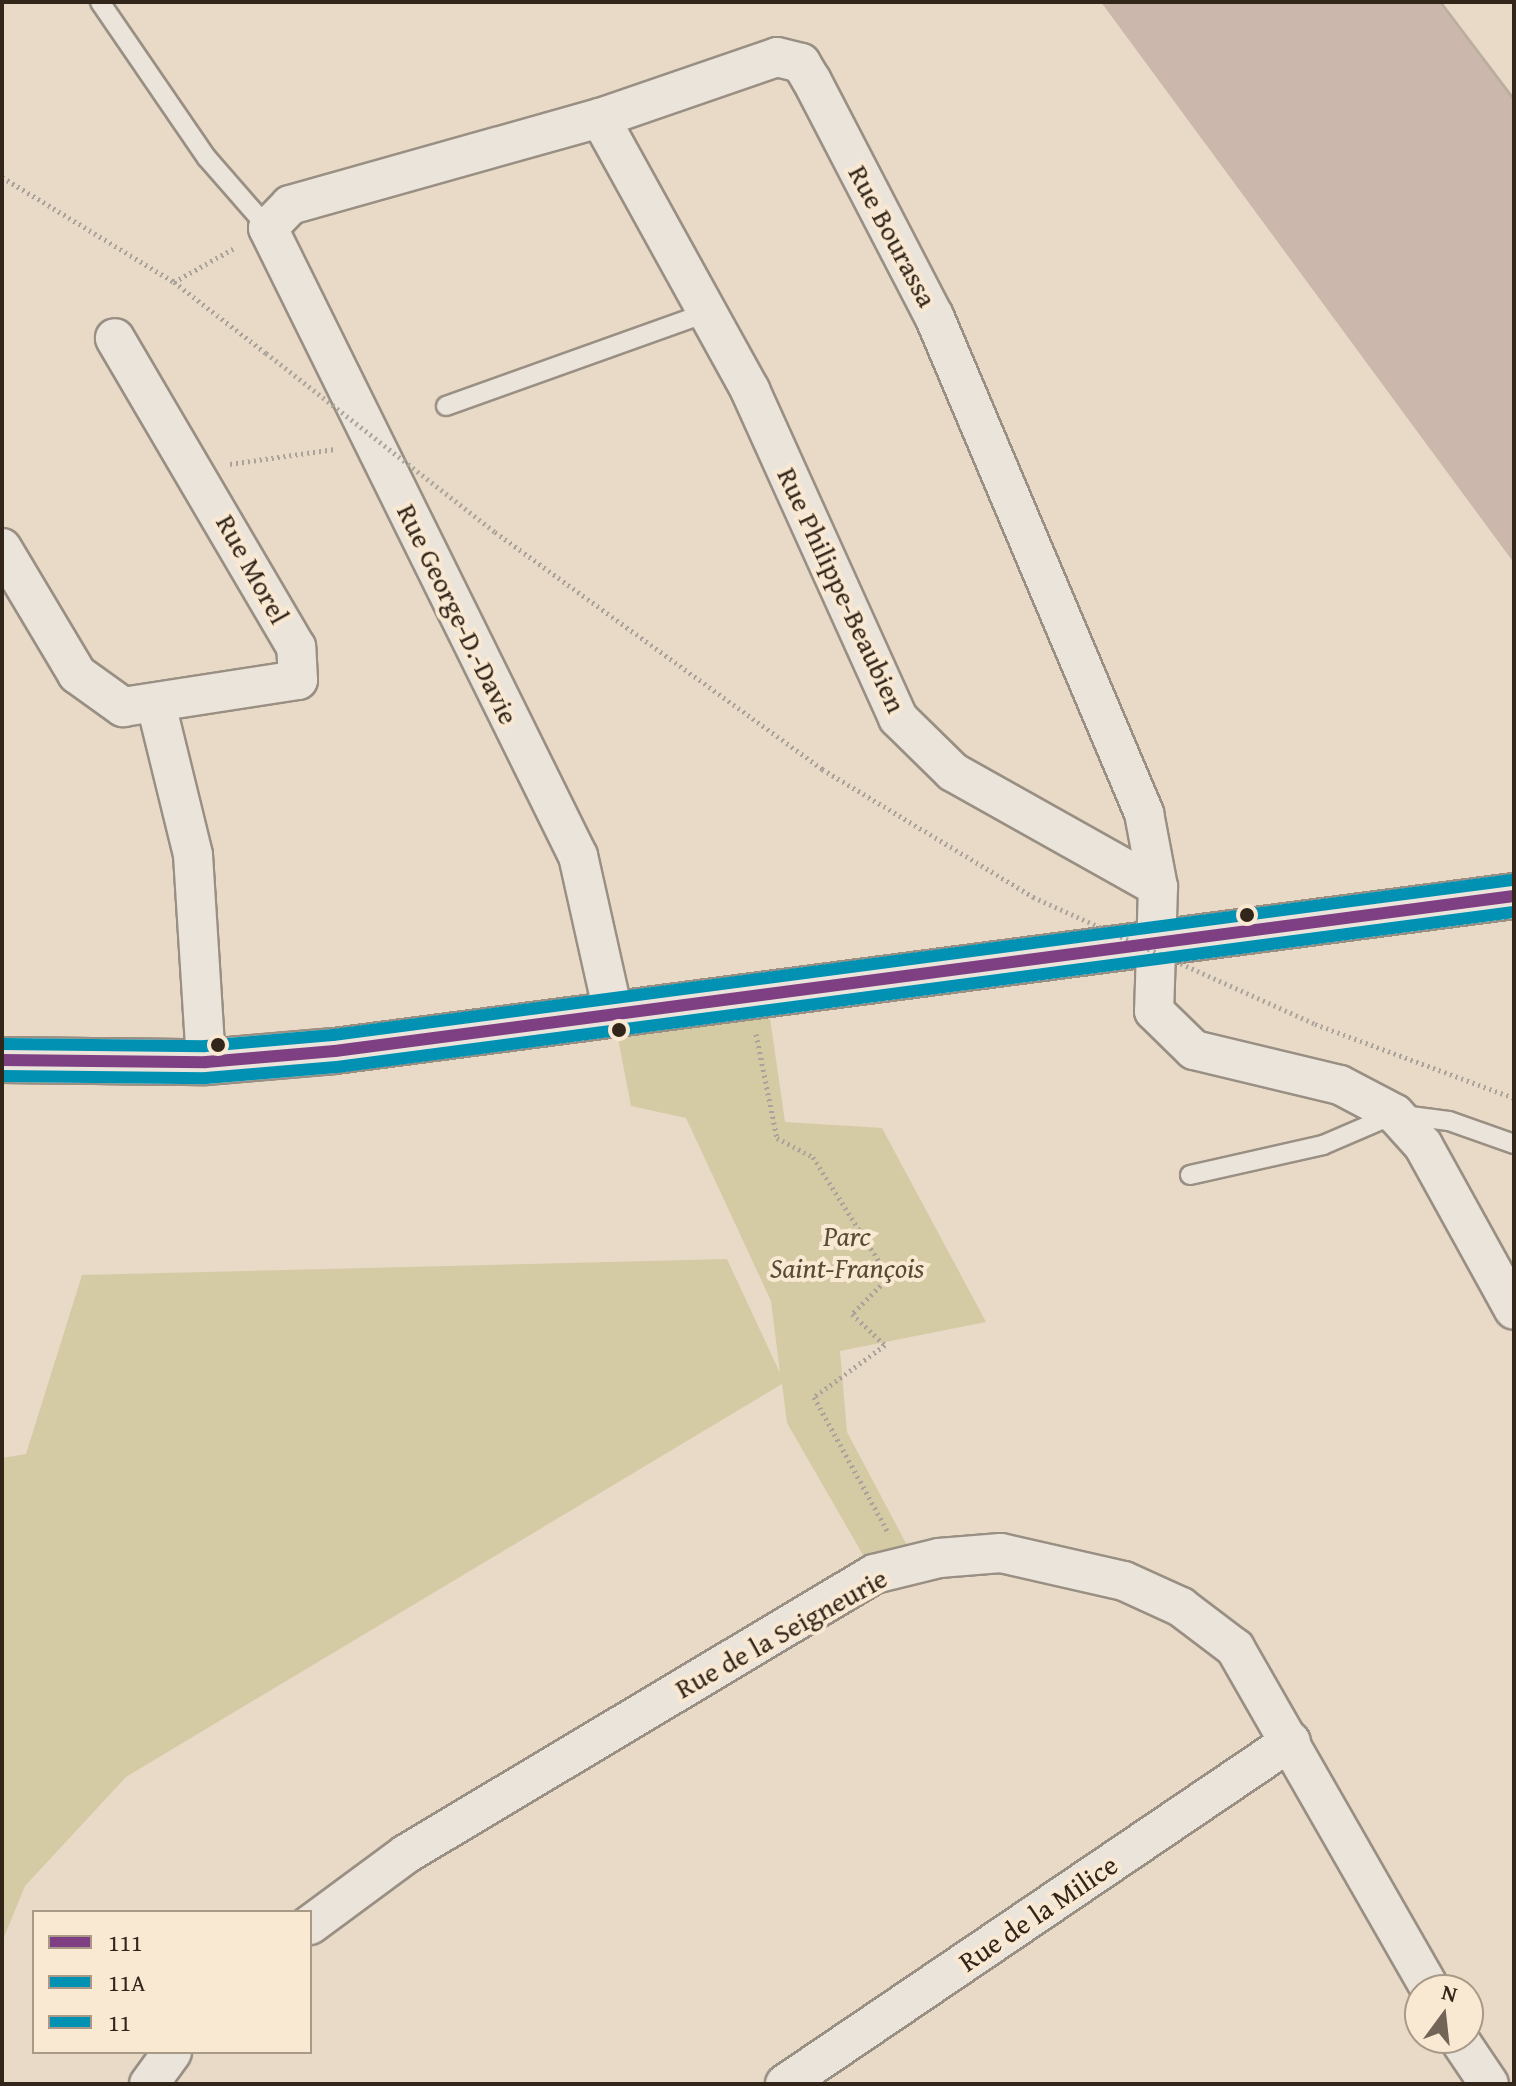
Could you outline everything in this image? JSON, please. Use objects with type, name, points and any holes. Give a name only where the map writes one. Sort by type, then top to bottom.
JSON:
[{"type":"street","name":"Rue Bourassa","points":[[268,228],[290,205],[600,118],[777,57],[801,63],[972,401],[1144,813],[1158,887],[1158,943],[1152,995],[1169,1034],[1194,1050],[1340,1085],[1395,1114]]},
{"type":"street","name":"Rue Philippe-Beaubien","points":[[600,118],[709,312],[898,718],[953,772],[1158,887]]},
{"type":"street","name":"Rue George-D.-Davie","points":[[268,228],[360,446],[578,856],[613,1012]]},
{"type":"street","name":"Rue Morel","points":[[115,338],[197,469],[303,668],[290,686],[156,704]]},
{"type":"street","points":[[2,548],[77,674],[123,707],[156,704],[193,855],[206,1062]]},
{"type":"street","points":[[2,1060],[206,1062],[468,1036],[613,1012],[749,999],[1514,896]]},
{"type":"street","points":[[1395,1114],[1423,1145],[1514,1310]]},
{"type":"street","name":"Rue de la Seigneurie","points":[[312,1924],[406,1854],[874,1574],[907,1566],[1001,1553],[1124,1581],[1181,1607],[1235,1648],[1422,1974]]},
{"type":"street","name":"Rue de la Milice","points":[[785,2084],[1291,1741]]},
{"type":"street","points":[[149,2084],[171,2054]]},
{"type":"street","points":[[1469,2054],[1489,2084]]},
{"type":"lane","points":[[100,2],[207,158],[268,228]]},
{"type":"lane","points":[[446,406],[709,312]]},
{"type":"lane","points":[[1190,1175],[1323,1145],[1395,1114],[1449,1121],[1514,1144]]},
{"type":"path","points":[[2,177],[174,282],[495,532],[822,769],[1033,897],[1315,1024],[1514,1098]]},
{"type":"path","points":[[174,282],[268,228]]},
{"type":"path","points":[[197,469],[360,446]]},
{"type":"path","points":[[749,999],[777,1138],[813,1157],[889,1277],[852,1314],[885,1345],[814,1397],[907,1566]]},
{"type":"green space","name":"Parc Saint-François","points":[[767,997],[785,1122],[882,1128],[986,1322],[840,1351],[847,1432],[917,1564],[874,1574],[787,1423],[782,1384],[126,1777],[25,1886],[2,1942],[2,1458],[26,1454],[82,1275],[727,1259],[780,1373],[771,1301],[686,1118],[631,1106],[613,1012]]},
{"type":"building","points":[[1101,2],[1439,2],[1514,102],[1514,563]]},
{"type":"transit line","name":"11","points":[[2,1044],[205,1046],[333,1035],[1512,880]]},
{"type":"transit line","name":"111","points":[[2,1060],[206,1062],[335,1051],[1514,896]]},
{"type":"transit line","name":"11A","points":[[2,1076],[206,1078],[337,1067],[1514,912]]}]
